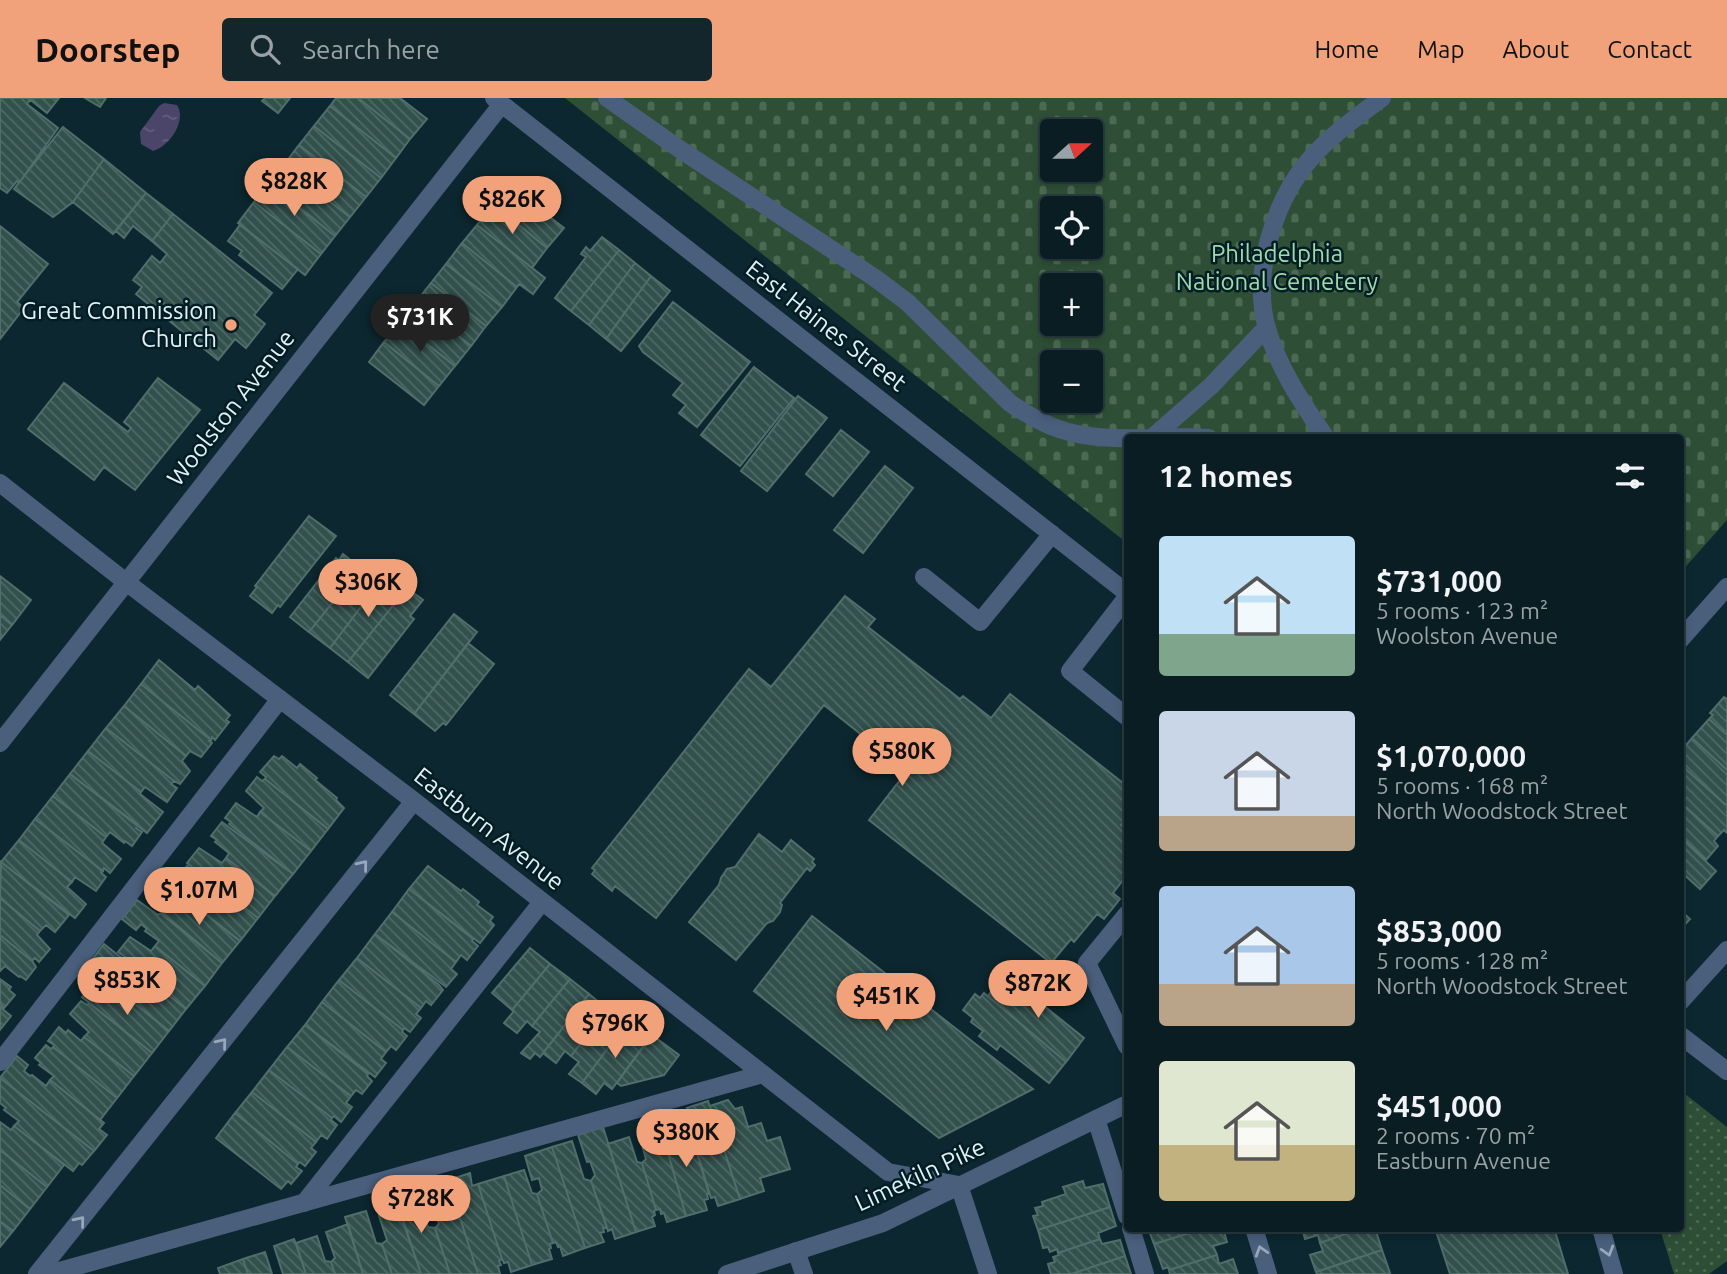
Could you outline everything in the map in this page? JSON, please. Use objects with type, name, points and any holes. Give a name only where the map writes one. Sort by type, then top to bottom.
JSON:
[{"type":"street","points":[[607,98],[907,302],[1010,403],[1030,416],[1072,433],[1124,437]]},
{"type":"street","points":[[1323,434],[1290,382],[1267,327],[1263,308],[1265,265],[1269,243],[1286,197],[1306,164],[1319,149],[1382,98]]},
{"type":"street","name":"East Haines Street","points":[[498,101],[1124,593]]},
{"type":"street","name":"Woolston Avenue","points":[[0,743],[498,101]]},
{"type":"street","points":[[1155,434],[1211,386],[1267,327]]},
{"type":"street","name":"Eastburn Avenue","points":[[0,482],[126,582],[414,801],[888,1172],[959,1185]]},
{"type":"street","points":[[923,577],[981,622],[1052,534]]},
{"type":"street","points":[[1684,635],[1727,587]]},
{"type":"street","points":[[1124,599],[1070,671],[1124,715]]},
{"type":"street","points":[[0,1062],[280,699]]},
{"type":"street","points":[[37,1274],[414,801]]},
{"type":"street","points":[[304,1203],[542,902]]},
{"type":"street","points":[[1124,918],[1087,963],[1124,1040]]},
{"type":"street","points":[[1684,998],[1727,950]]},
{"type":"street","points":[[1684,1038],[1727,1071]]},
{"type":"street","points":[[49,1274],[763,1074]]},
{"type":"street","name":"Limekiln Pike","points":[[727,1274],[883,1223],[1124,1105]]},
{"type":"street","points":[[1096,1119],[1124,1207]]},
{"type":"street","points":[[959,1185],[988,1274]]},
{"type":"street","points":[[1132,1232],[1145,1274]]},
{"type":"street","points":[[1255,1232],[1268,1274]]},
{"type":"street","points":[[1602,1232],[1615,1274]]},
{"type":"street","points":[[796,1251],[804,1274]]},
{"type":"green space","name":"Philadelphia National Cemetery","points":[[565,98],[1727,98],[1727,520],[1684,568],[1684,434],[1124,434],[1124,541]]},
{"type":"green space","points":[[1684,1093],[1727,1127],[1727,1261],[1709,1274],[1674,1274],[1661,1232],[1684,1232]]},
{"type":"water","points":[[164,103],[177,105],[180,118],[171,138],[153,151],[141,144],[140,132]]},
{"type":"building","points":[[0,98],[27,98],[30,100],[27,104],[58,128],[19,183],[17,181],[7,193],[0,188]]},
{"type":"building","points":[[28,98],[59,98],[47,113]]},
{"type":"building","points":[[85,98],[106,98],[100,107]]},
{"type":"building","points":[[265,98],[290,98],[278,113],[262,101]]},
{"type":"building","points":[[336,98],[358,98],[410,139],[396,158],[330,106]]},
{"type":"building","points":[[358,98],[400,98],[427,119],[410,139]]},
{"type":"building","points":[[330,106],[396,158],[381,178],[314,126]]},
{"type":"building","points":[[314,126],[381,178],[366,197],[299,145]]},
{"type":"building","points":[[63,127],[104,159],[73,202],[53,217],[14,189]]},
{"type":"building","points":[[299,145],[366,197],[350,217],[283,166]]},
{"type":"building","points":[[104,159],[146,193],[113,234],[73,202]]},
{"type":"building","points":[[283,166],[350,217],[335,236],[269,183]]},
{"type":"building","points":[[266,182],[335,236],[321,254],[254,202]]},
{"type":"building","points":[[508,185],[564,228],[547,248],[493,204]]},
{"type":"building","points":[[146,193],[173,214],[152,241],[133,226],[124,238],[116,231]]},
{"type":"building","points":[[254,202],[321,254],[305,275],[238,223]]},
{"type":"building","points":[[493,204],[547,248],[532,268],[477,225]]},
{"type":"building","points":[[173,214],[272,293],[254,315],[265,324],[246,348],[235,339],[218,360],[136,294],[142,287],[133,280],[152,256],[160,263],[167,254],[152,241]]},
{"type":"building","points":[[240,225],[298,269],[282,289],[239,255],[242,251],[228,241]]},
{"type":"building","points":[[477,225],[545,278],[533,294],[519,284],[517,287],[462,243]]},
{"type":"building","points":[[0,226],[48,264],[17,302],[24,308],[0,339]]},
{"type":"building","points":[[602,237],[619,250],[571,311],[555,298],[586,257],[581,254],[586,247],[590,251]]},
{"type":"building","points":[[462,243],[517,287],[502,307],[446,264]]},
{"type":"building","points":[[619,250],[635,263],[589,325],[571,311]]},
{"type":"building","points":[[635,263],[651,276],[606,339],[589,325]]},
{"type":"building","points":[[446,264],[502,307],[486,326],[431,283]]},
{"type":"building","points":[[651,276],[670,291],[621,351],[606,339]]},
{"type":"building","points":[[431,283],[486,326],[471,346],[416,302]]},
{"type":"building","points":[[416,302],[471,346],[455,366],[400,323]]},
{"type":"building","points":[[673,302],[750,362],[697,427],[679,413],[686,405],[673,395],[683,383],[639,346]]},
{"type":"building","points":[[400,323],[455,366],[439,386],[384,342]]},
{"type":"building","points":[[384,342],[439,386],[424,405],[369,362]]},
{"type":"building","points":[[754,367],[794,398],[740,466],[701,435]]},
{"type":"building","points":[[158,378],[200,410],[135,490],[104,467],[94,480],[28,429],[64,383],[128,432],[131,428],[124,422]]},
{"type":"building","points":[[798,396],[827,418],[767,491],[741,471]]},
{"type":"building","points":[[841,430],[869,452],[833,496],[806,474]]},
{"type":"building","points":[[885,466],[913,488],[863,553],[834,530]]},
{"type":"building","points":[[309,516],[336,536],[280,607],[278,605],[272,613],[250,596]]},
{"type":"building","points":[[343,554],[358,566],[354,571],[356,573],[309,632],[290,617],[336,558],[339,560]]},
{"type":"building","points":[[356,573],[372,585],[363,597],[366,600],[330,648],[309,632]]},
{"type":"building","points":[[391,575],[407,588],[348,662],[330,648],[366,600],[369,602]]},
{"type":"building","points":[[0,576],[31,600],[12,625],[0,615]]},
{"type":"building","points":[[407,588],[423,600],[410,616],[414,619],[368,678],[348,662]]},
{"type":"building","points":[[845,596],[875,619],[868,627],[960,699],[963,696],[991,718],[1010,694],[1124,782],[1124,822],[1121,825],[1124,828],[1124,879],[1113,893],[1120,899],[1104,919],[1097,914],[1074,942],[1071,939],[1051,963],[869,820],[907,771],[824,705],[656,918],[615,886],[612,891],[592,874],[595,870],[592,868],[749,669],[771,687]]},
{"type":"building","points":[[454,614],[477,632],[414,714],[390,695]]},
{"type":"building","points":[[0,615],[12,625],[0,640]]},
{"type":"building","points":[[468,643],[494,664],[446,725],[443,723],[435,731],[414,714]]},
{"type":"building","points":[[159,660],[195,690],[198,686],[230,715],[226,720],[229,722],[215,740],[212,737],[211,740],[141,684]]},
{"type":"building","points":[[141,684],[211,740],[209,741],[212,743],[201,757],[190,751],[186,756],[124,706]]},
{"type":"building","points":[[1724,697],[1727,699],[1727,735],[1709,719],[1713,715],[1710,713]]},
{"type":"building","points":[[124,706],[186,756],[182,761],[190,771],[180,784],[106,728]]},
{"type":"building","points":[[1709,719],[1727,735],[1727,770],[1692,738]]},
{"type":"building","points":[[106,728],[174,781],[171,784],[177,788],[167,802],[145,787],[141,792],[88,751]]},
{"type":"building","points":[[1692,738],[1727,770],[1727,806],[1684,768],[1684,748]]},
{"type":"building","points":[[88,751],[163,812],[147,833],[70,774]]},
{"type":"building","points":[[274,756],[279,759],[282,756],[297,768],[300,764],[337,798],[344,808],[328,829],[265,779],[260,772]]},
{"type":"building","points":[[1684,768],[1727,806],[1727,833],[1724,830],[1718,836],[1684,806]]},
{"type":"building","points":[[70,774],[138,825],[136,828],[142,832],[132,846],[110,832],[106,837],[53,796]]},
{"type":"building","points":[[257,777],[262,781],[265,779],[328,829],[311,851],[260,812],[264,808],[246,791]]},
{"type":"building","points":[[53,796],[106,837],[102,843],[121,859],[110,873],[104,868],[103,871],[35,819]]},
{"type":"building","points":[[236,803],[257,817],[260,812],[311,851],[293,874],[229,824],[231,822],[225,818]]},
{"type":"building","points":[[1684,806],[1718,836],[1714,841],[1718,846],[1706,860],[1684,840]]},
{"type":"building","points":[[35,819],[103,871],[101,873],[106,877],[96,891],[75,877],[72,882],[19,840]]},
{"type":"building","points":[[222,822],[293,874],[275,896],[226,858],[229,853],[211,836]]},
{"type":"building","points":[[759,834],[782,852],[791,840],[814,859],[812,862],[815,865],[810,871],[807,868],[780,903],[780,912],[773,921],[767,923],[736,960],[689,922],[719,885],[727,869],[735,867]]},
{"type":"building","points":[[19,840],[72,882],[67,887],[86,904],[75,918],[1,862]]},
{"type":"building","points":[[1684,841],[1716,871],[1700,889],[1684,875]]},
{"type":"building","points":[[199,848],[222,863],[226,858],[275,896],[258,918],[187,863]]},
{"type":"building","points":[[1,862],[69,915],[55,932],[46,925],[40,931],[0,898]]},
{"type":"building","points":[[187,866],[258,918],[240,941],[190,902],[194,897],[177,880]]},
{"type":"building","points":[[428,866],[461,891],[463,889],[479,902],[477,905],[493,917],[490,921],[494,925],[480,943],[409,889]]},
{"type":"building","points":[[409,889],[473,939],[478,946],[467,960],[461,955],[456,962],[392,912]]},
{"type":"building","points":[[165,893],[186,907],[190,902],[240,941],[222,963],[155,907]]},
{"type":"building","points":[[0,898],[40,931],[37,935],[50,949],[39,962],[35,958],[32,961],[0,935]]},
{"type":"building","points":[[137,900],[158,915],[160,913],[222,963],[205,986],[155,946],[159,941],[145,931],[147,929],[141,924],[136,930],[122,919]]},
{"type":"building","points":[[392,912],[456,962],[451,969],[457,974],[446,987],[375,934]]},
{"type":"building","points":[[1684,914],[1690,919],[1684,926]]},
{"type":"building","points":[[812,916],[1033,1089],[939,1138],[754,991]]},
{"type":"building","points":[[375,934],[443,990],[431,1005],[426,1001],[421,1008],[357,958]]},
{"type":"building","points":[[0,935],[36,967],[26,980],[5,966],[0,971]]},
{"type":"building","points":[[130,937],[151,951],[155,946],[205,986],[186,1009],[123,959],[125,957],[118,952]]},
{"type":"building","points":[[104,944],[186,1009],[169,1031],[120,992],[124,987],[110,976],[112,973],[106,969],[101,976],[88,965]]},
{"type":"building","points":[[530,948],[550,964],[512,1010],[492,993]]},
{"type":"building","points":[[357,958],[421,1008],[416,1014],[421,1018],[410,1032],[404,1028],[403,1030],[339,980]]},
{"type":"building","points":[[550,964],[570,979],[532,1026],[527,1021],[517,1033],[504,1023]]},
{"type":"building","points":[[0,979],[11,987],[9,990],[15,995],[4,1008],[0,1004]]},
{"type":"building","points":[[570,979],[589,994],[540,1057],[535,1053],[530,1059],[521,1053],[540,1032],[532,1026]]},
{"type":"building","points":[[339,980],[403,1030],[407,1036],[396,1050],[391,1046],[386,1052],[322,1002]]},
{"type":"building","points":[[94,982],[116,997],[120,992],[169,1031],[152,1053],[82,997]]},
{"type":"building","points":[[998,982],[1019,995],[1023,989],[1084,1038],[1066,1062],[988,996]]},
{"type":"building","points":[[984,993],[1066,1062],[1049,1083],[1000,1045],[997,1050],[979,1036],[983,1031],[971,1022],[973,1018],[963,1010],[975,994],[980,998]]},
{"type":"building","points":[[589,994],[607,1009],[571,1056],[565,1051],[556,1063],[543,1053]]},
{"type":"building","points":[[81,1001],[87,1005],[89,1003],[152,1053],[134,1076],[84,1037],[89,1032],[70,1014]]},
{"type":"building","points":[[322,1002],[386,1052],[381,1059],[386,1063],[375,1077],[305,1025]]},
{"type":"building","points":[[0,1007],[11,1016],[0,1030]]},
{"type":"building","points":[[607,1009],[626,1024],[582,1083],[569,1074],[579,1062],[571,1056]]},
{"type":"building","points":[[626,1024],[647,1041],[612,1089],[604,1083],[596,1094],[582,1083]]},
{"type":"building","points":[[305,1025],[368,1074],[372,1081],[362,1094],[356,1090],[351,1096],[287,1047]]},
{"type":"building","points":[[59,1027],[66,1033],[68,1030],[81,1041],[84,1037],[134,1076],[117,1098],[48,1041]]},
{"type":"building","points":[[652,1035],[679,1055],[664,1075],[621,1086],[617,1083]]},
{"type":"building","points":[[46,1045],[51,1049],[53,1047],[117,1098],[100,1120],[50,1080],[54,1076],[39,1065],[41,1063],[35,1058]]},
{"type":"building","points":[[287,1047],[351,1096],[346,1103],[352,1107],[341,1122],[269,1070]]},
{"type":"building","points":[[17,1056],[28,1065],[24,1071],[30,1076],[46,1086],[50,1080],[104,1123],[99,1129],[107,1135],[94,1151],[0,1078]]},
{"type":"building","points":[[269,1070],[332,1118],[337,1125],[327,1139],[321,1135],[316,1142],[252,1092]]},
{"type":"building","points":[[0,1078],[94,1151],[82,1165],[79,1163],[73,1171],[14,1126],[19,1121],[4,1110],[6,1108],[0,1103]]},
{"type":"building","points":[[252,1092],[316,1142],[311,1148],[316,1152],[305,1166],[300,1162],[298,1164],[235,1113]]},
{"type":"building","points":[[728,1100],[735,1109],[742,1107],[748,1127],[761,1123],[767,1141],[780,1137],[790,1169],[760,1178],[764,1191],[740,1199],[710,1106]]},
{"type":"building","points":[[708,1101],[740,1199],[718,1206],[715,1197],[711,1198],[687,1108]]},
{"type":"building","points":[[235,1113],[298,1164],[296,1167],[302,1171],[291,1184],[288,1181],[281,1189],[216,1138]]},
{"type":"building","points":[[679,1119],[688,1146],[695,1146],[709,1194],[708,1199],[704,1200],[707,1210],[686,1216],[660,1125]]},
{"type":"building","points":[[0,1122],[11,1130],[14,1126],[64,1165],[47,1187],[0,1150]]},
{"type":"building","points":[[660,1125],[686,1216],[667,1222],[664,1213],[661,1214],[660,1209],[656,1210],[642,1163],[646,1159],[638,1132]]},
{"type":"building","points":[[603,1127],[636,1232],[615,1239],[612,1229],[608,1231],[591,1181],[595,1175],[590,1161],[587,1162],[578,1135]]},
{"type":"building","points":[[629,1137],[637,1162],[642,1163],[656,1210],[652,1217],[655,1226],[636,1232],[608,1144]]},
{"type":"building","points":[[572,1141],[584,1179],[591,1181],[607,1227],[600,1233],[604,1242],[585,1248],[552,1147]]},
{"type":"building","points":[[552,1147],[585,1248],[563,1256],[560,1246],[558,1247],[556,1242],[553,1243],[537,1194],[542,1190],[539,1178],[532,1180],[525,1156]]},
{"type":"building","points":[[0,1150],[47,1187],[30,1209],[0,1185]]},
{"type":"building","points":[[524,1170],[532,1193],[537,1194],[553,1243],[549,1249],[552,1259],[532,1265],[504,1176]]},
{"type":"building","points":[[470,1173],[472,1186],[478,1184],[502,1259],[499,1261],[501,1265],[498,1266],[500,1274],[478,1274],[452,1193],[452,1179]]},
{"type":"building","points":[[504,1176],[532,1265],[511,1272],[508,1262],[504,1263],[502,1259],[478,1184]]},
{"type":"building","points":[[443,1179],[452,1193],[478,1274],[450,1274],[435,1228],[439,1224],[422,1186]]},
{"type":"building","points":[[1083,1181],[1085,1188],[1103,1184],[1110,1207],[1038,1230],[1033,1216],[1038,1215],[1035,1208],[1043,1206],[1042,1202],[1066,1194],[1063,1187]]},
{"type":"building","points":[[0,1185],[30,1209],[13,1231],[0,1221]]},
{"type":"building","points":[[414,1187],[428,1227],[435,1228],[450,1274],[421,1274],[394,1193]]},
{"type":"building","points":[[1110,1207],[1116,1226],[1098,1233],[1100,1239],[1058,1253],[1057,1249],[1050,1252],[1048,1247],[1043,1248],[1038,1230]]},
{"type":"building","points":[[399,1210],[421,1274],[392,1274],[382,1244],[387,1240],[379,1216]]},
{"type":"building","points":[[366,1211],[376,1243],[382,1244],[392,1274],[363,1274],[345,1217]]},
{"type":"building","points":[[0,1221],[13,1231],[0,1247]]},
{"type":"building","points":[[348,1224],[363,1274],[335,1274],[331,1262],[335,1258],[326,1232]]},
{"type":"building","points":[[1150,1232],[1193,1232],[1154,1244]]},
{"type":"building","points":[[1193,1232],[1224,1232],[1227,1242],[1213,1246],[1217,1255],[1169,1270],[1168,1267],[1163,1269],[1154,1244]]},
{"type":"building","points":[[1303,1232],[1351,1232],[1320,1243],[1318,1235],[1305,1239]]},
{"type":"building","points":[[1351,1232],[1376,1232],[1382,1250],[1316,1272],[1310,1255],[1323,1251],[1320,1243]]},
{"type":"building","points":[[1436,1232],[1555,1232],[1568,1274],[1450,1274]]},
{"type":"building","points":[[317,1236],[325,1261],[331,1262],[335,1274],[306,1274],[296,1243]]},
{"type":"building","points":[[294,1239],[306,1274],[283,1274],[274,1246]]},
{"type":"building","points":[[1100,1239],[1102,1244],[1120,1240],[1125,1256],[1071,1274],[1051,1274],[1048,1264],[1055,1262],[1053,1257],[1059,1255],[1058,1253]]},
{"type":"building","points":[[1382,1250],[1390,1273],[1388,1274],[1316,1272]]},
{"type":"building","points":[[265,1252],[272,1274],[248,1274],[243,1259]]},
{"type":"building","points":[[1217,1255],[1219,1264],[1233,1259],[1238,1274],[1170,1274],[1169,1270]]},
{"type":"building","points":[[1125,1256],[1131,1274],[1071,1274]]},
{"type":"building","points":[[243,1259],[248,1274],[220,1274],[218,1268]]},
{"type":"place","name":"Great Commission Church","points":[[231,325]]}]
